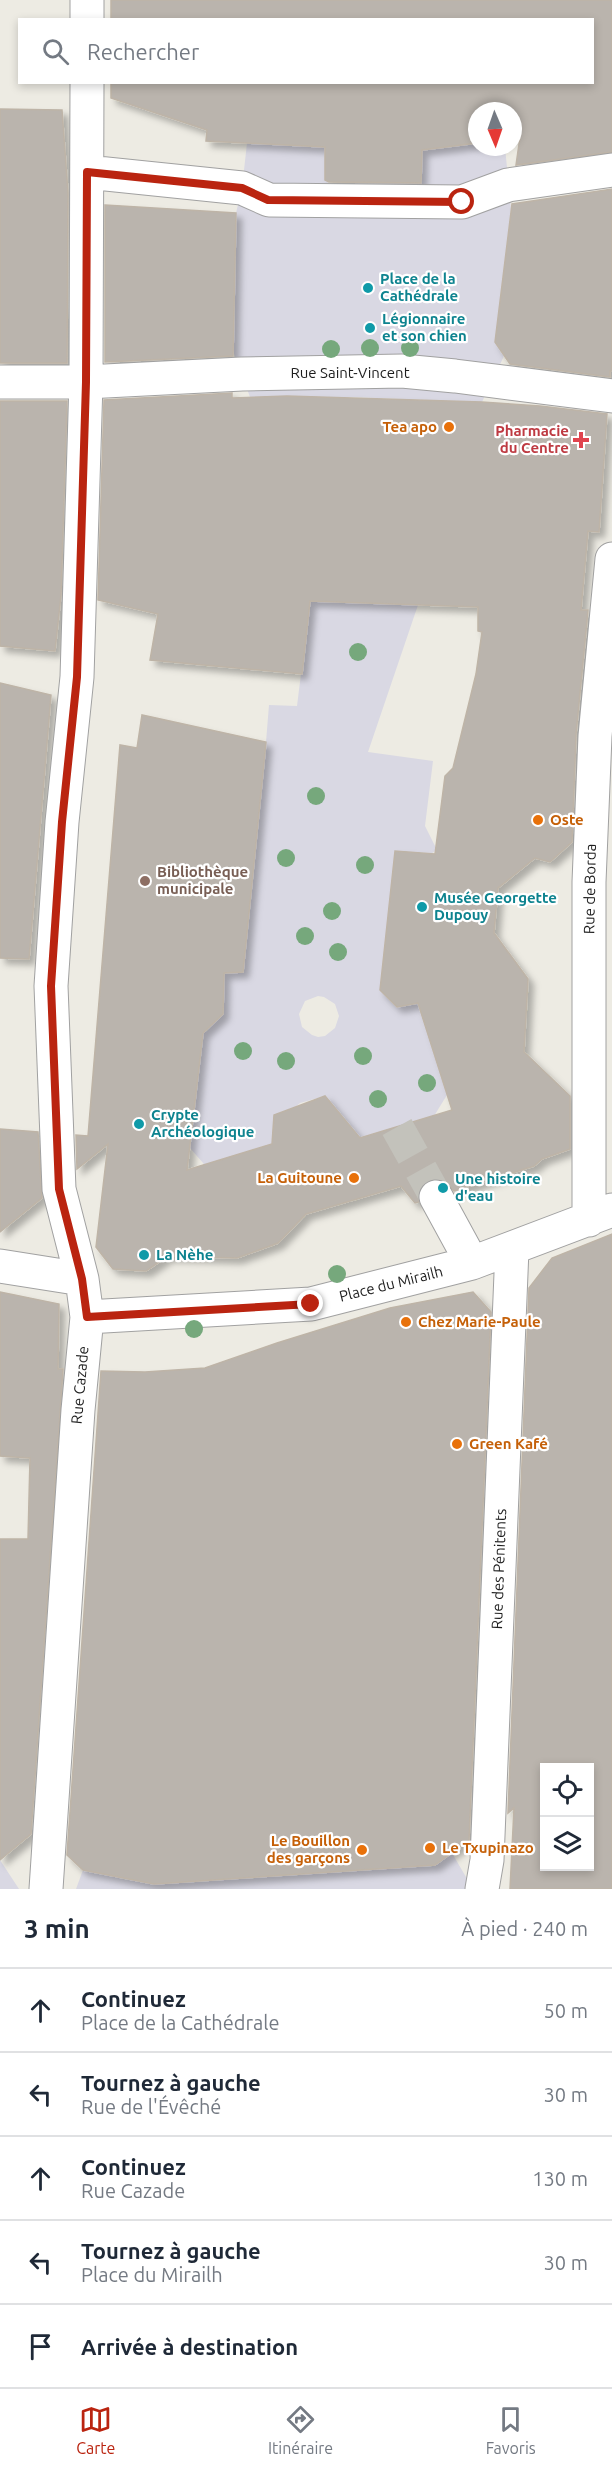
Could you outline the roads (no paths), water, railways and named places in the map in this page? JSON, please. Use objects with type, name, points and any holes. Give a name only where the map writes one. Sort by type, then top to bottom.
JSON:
[{"type":"street","points":[[87,0],[87,18]]},
{"type":"street","name":"Rue Cazade","points":[[46,1889],[77,1422],[87,1317],[82,1279],[59,1189],[51,986],[62,822],[77,677],[86,382],[87,84]]},
{"type":"street","points":[[87,172],[242,188],[268,200],[462,202],[508,185],[612,170]]},
{"type":"street","name":"Rue Saint-Vincent","points":[[0,382],[86,382],[242,374],[402,371],[612,396]]},
{"type":"street","name":"Rue de Borda","points":[[600,1215],[589,882],[595,736],[612,559]]},
{"type":"street","points":[[436,1197],[472,1263]]},
{"type":"street","name":"Place du Mirailh","points":[[87,1317],[311,1304],[472,1263],[600,1215]]},
{"type":"street","name":"Rue des Pénitents","points":[[482,1889],[487,1860],[513,1249]]},
{"type":"street","points":[[0,1266],[82,1279]]},
{"type":"tunnel","points":[[397,1127],[436,1197]]},
{"type":"place","name":"Place de la Cathédrale","points":[[368,288]]},
{"type":"place","name":"Légionnaire et son chien","points":[[370,328]]},
{"type":"place","name":"Tea apo","points":[[449,427]]},
{"type":"place","name":"Pharmacie du Centre","points":[[581,440]]},
{"type":"place","name":"Oste","points":[[538,820]]},
{"type":"place","name":"Bibliothèque municipale","points":[[145,881]]},
{"type":"place","name":"Musée Georgette Dupouy","points":[[422,907]]},
{"type":"place","name":"Crypte Archéologique","points":[[139,1124]]},
{"type":"place","name":"La Guitoune","points":[[354,1178]]},
{"type":"place","name":"Une histoire d'eau","points":[[443,1188]]},
{"type":"place","name":"La Nèhe","points":[[144,1255]]},
{"type":"place","name":"Chez Marie-Paule","points":[[406,1322]]},
{"type":"place","name":"Green Kafé","points":[[457,1444]]},
{"type":"place","name":"Le Txupinazo","points":[[430,1848]]},
{"type":"place","name":"Le Bouillon des garçons","points":[[362,1850]]}]
